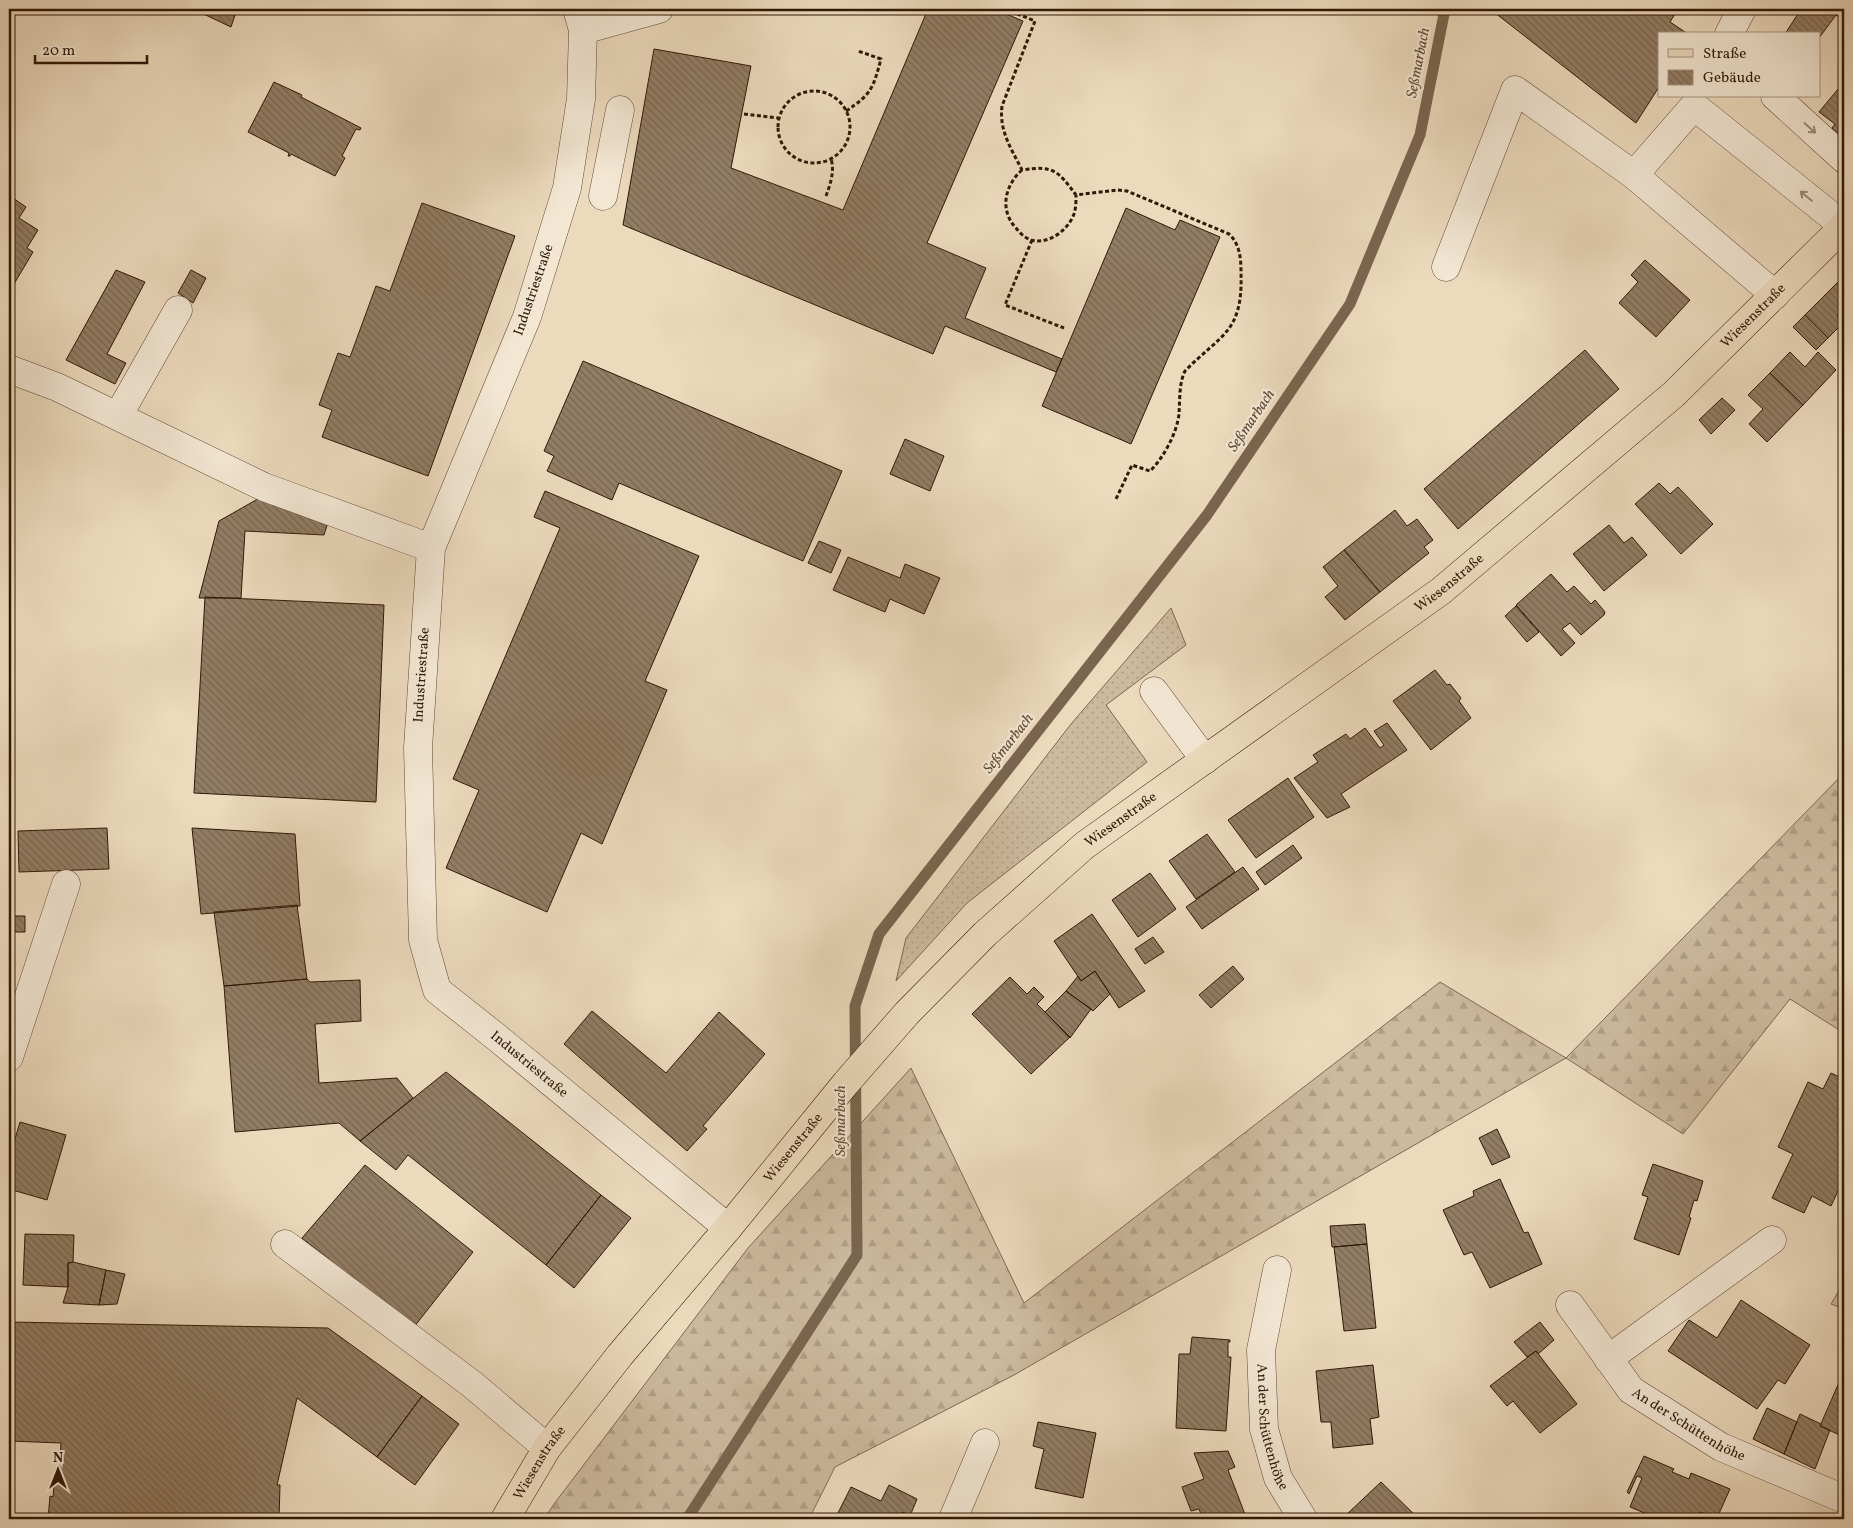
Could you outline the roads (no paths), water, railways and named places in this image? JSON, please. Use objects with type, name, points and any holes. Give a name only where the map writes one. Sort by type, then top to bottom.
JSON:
[{"type":"main road","name":"Wiesenstraße","points":[[505,1519],[547,1448],[620,1355],[728,1228],[846,1082],[907,1013],[985,934],[1085,845],[1441,591],[1674,394],[1844,226]]},
{"type":"street","points":[[580,19],[659,9]]},
{"type":"street","points":[[1731,32],[1742,9]]},
{"type":"street","name":"Industriestraße","points":[[580,19],[581,100],[567,188],[527,317],[431,548],[418,748],[423,940],[437,990],[728,1228]]},
{"type":"street","points":[[1446,267],[1515,90],[1634,174],[1775,295]]},
{"type":"street","points":[[1777,98],[1844,159]]},
{"type":"street","points":[[1634,174],[1694,106],[1844,226]]},
{"type":"street","points":[[603,196],[620,110]]},
{"type":"street","points":[[574,144],[611,151]]},
{"type":"street","points":[[118,416],[178,310]]},
{"type":"street","points":[[9,369],[57,387],[264,487],[431,548]]},
{"type":"street","points":[[1154,691],[1205,760]]},
{"type":"street","points":[[9,1057],[66,884]]},
{"type":"street","points":[[1608,1358],[1772,1240]]},
{"type":"street","points":[[285,1244],[473,1385],[547,1448]]},
{"type":"street","name":"An der Schüttenhöhe","points":[[1277,1270],[1261,1350],[1264,1429],[1278,1478],[1303,1519]]},
{"type":"street","name":"An der Schüttenhöhe","points":[[1570,1305],[1631,1390],[1721,1447],[1844,1499]]},
{"type":"street","points":[[953,1519],[985,1443]]},
{"type":"waterway","name":"Seßmarbach","points":[[687,1519],[857,1255],[855,1006],[879,934],[1207,515],[1350,304],[1420,135],[1445,9]]}]
